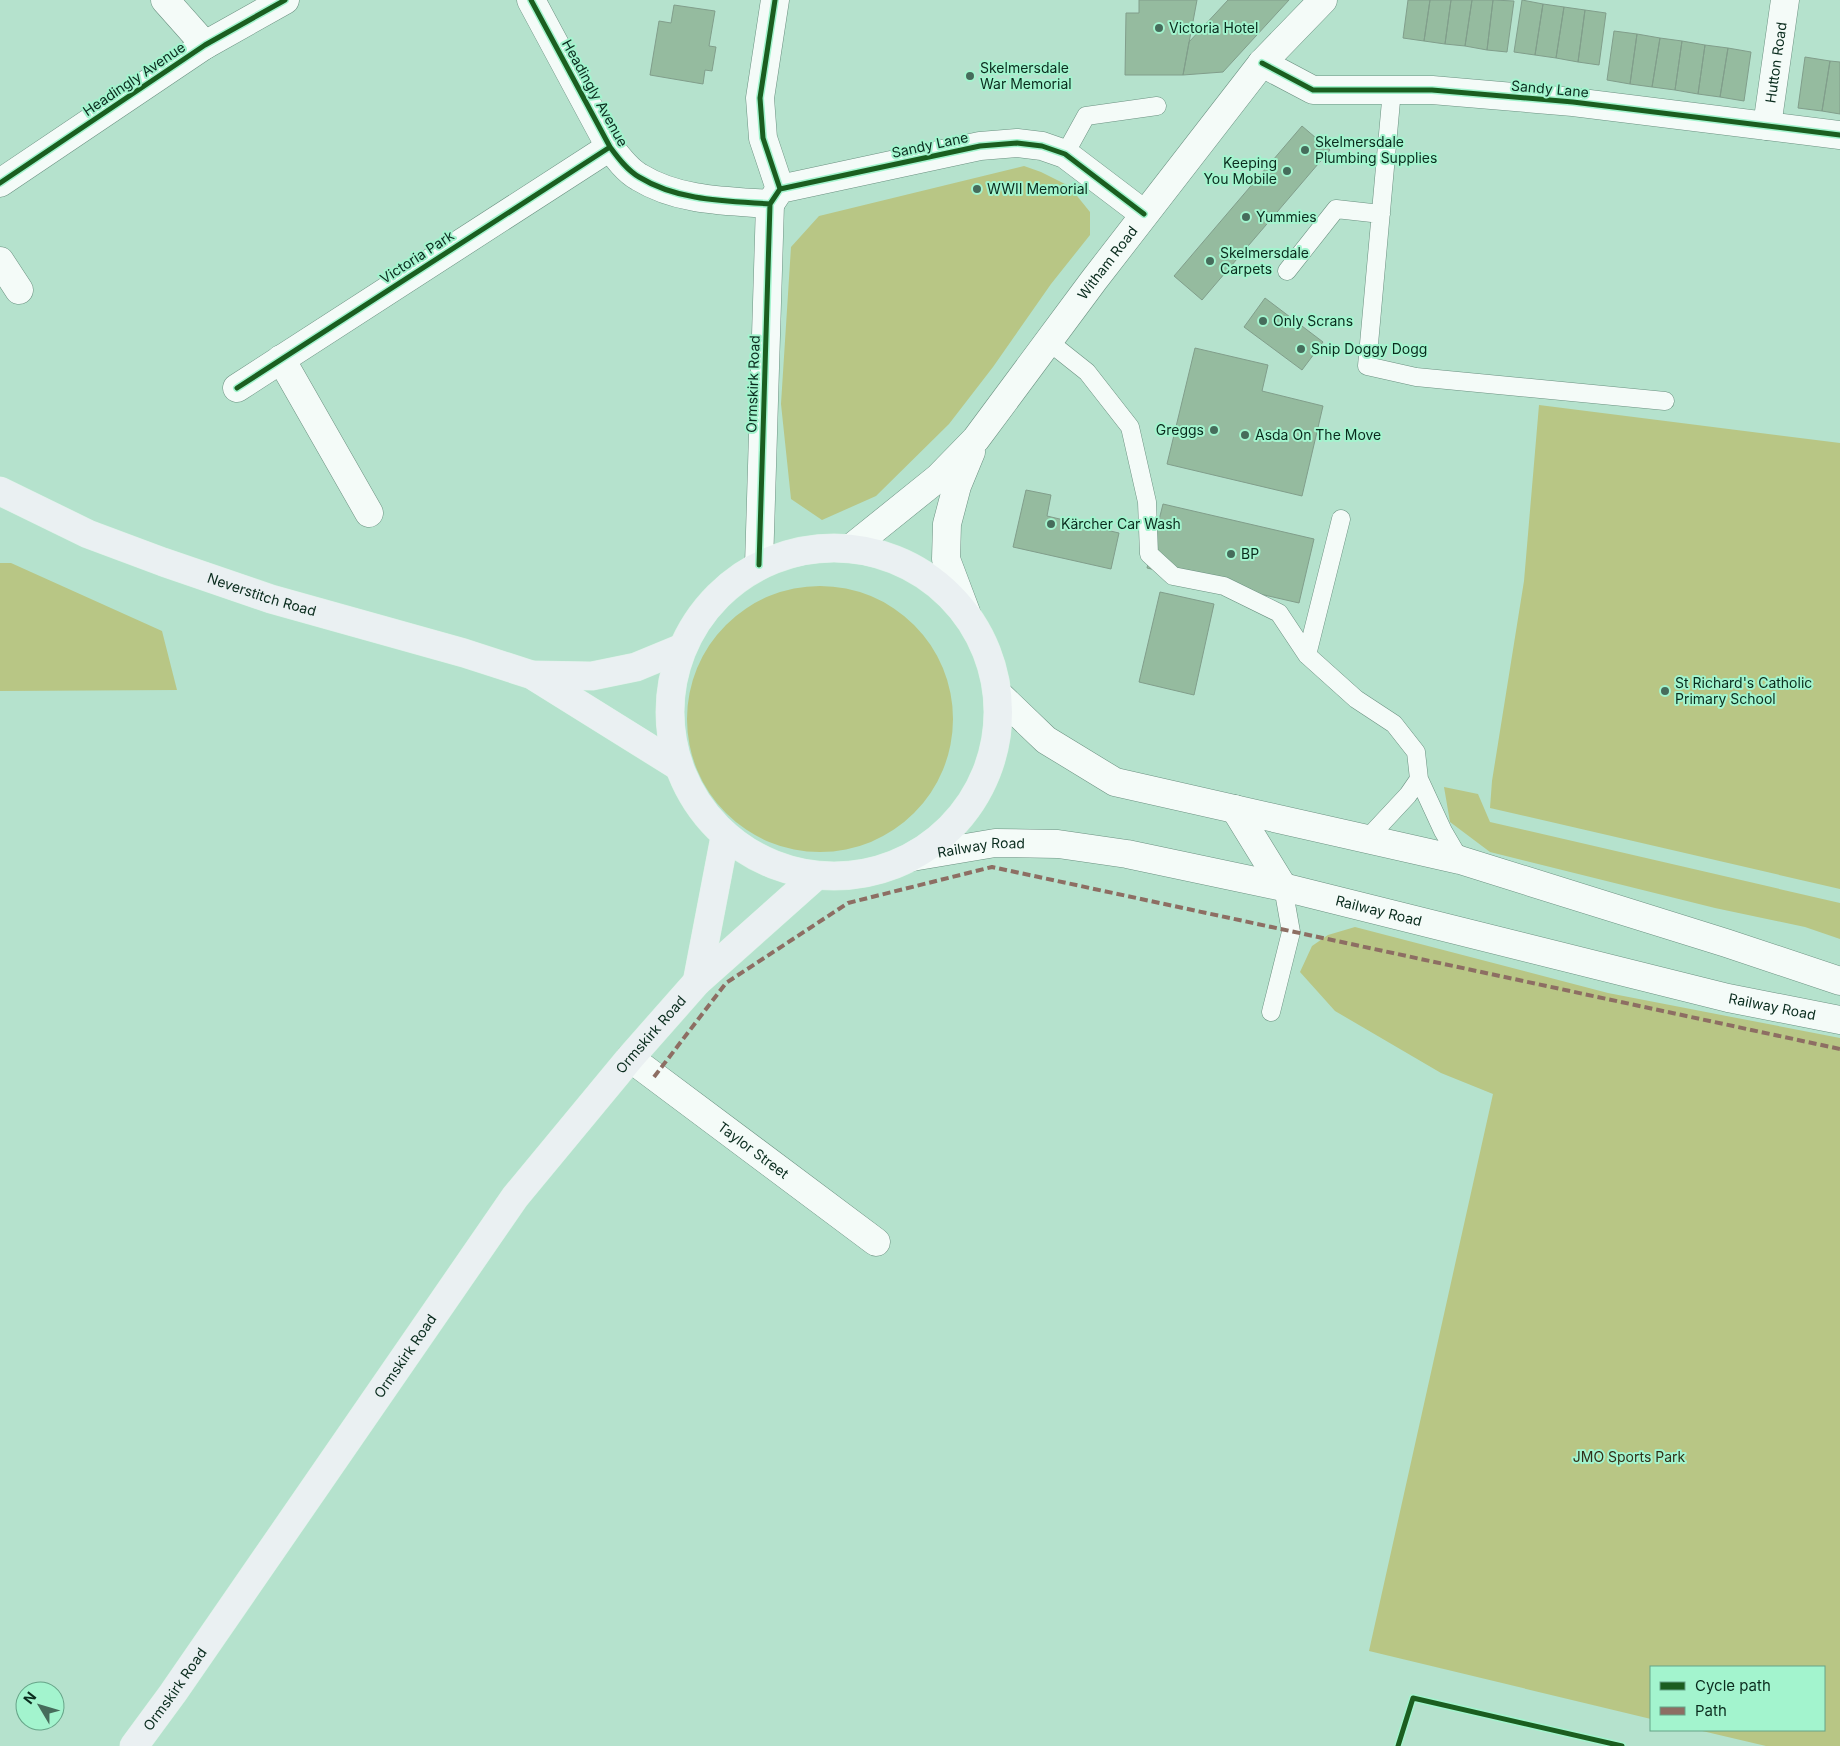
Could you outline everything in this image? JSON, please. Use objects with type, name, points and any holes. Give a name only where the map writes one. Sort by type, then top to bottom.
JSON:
[{"type":"main road","name":"Neverstitch Road","points":[[0,491],[88,534],[271,599],[532,674],[678,766]]},
{"type":"main road","points":[[851,548],[895,559],[934,580],[966,612],[988,651],[998,694],[996,743],[980,789],[952,828],[912,857],[866,874],[816,876],[767,863],[725,836],[697,804],[678,766],[670,727],[671,686],[682,648],[702,615],[727,586],[759,565],[804,550],[851,548]]},
{"type":"main road","name":"Neverstitch Road","points":[[532,674],[592,676],[636,667],[682,648]]},
{"type":"main road","points":[[697,982],[725,836]]},
{"type":"main road","name":"Ormskirk Road","points":[[139,1745],[515,1197],[630,1058],[697,982],[816,876]]},
{"type":"street","name":"Headingly Avenue","points":[[165,0],[205,45]]},
{"type":"street","name":"Headingly Avenue","points":[[0,183],[205,45],[284,0]]},
{"type":"street","name":"Headingly Avenue","points":[[531,0],[610,147],[622,163],[638,177],[680,194],[703,199],[775,197]]},
{"type":"street","points":[[775,0],[760,98],[763,138],[775,197]]},
{"type":"street","name":"Witham Road","points":[[851,548],[938,478],[976,439],[1144,214],[1262,63],[1323,0]]},
{"type":"street","name":"Hutton Road","points":[[1767,126],[1786,0]]},
{"type":"street","name":"Sandy Lane","points":[[1262,63],[1313,90],[1432,90],[1573,102],[1840,135]]},
{"type":"street","name":"Sandy Lane","points":[[775,197],[980,146],[1017,144],[1042,146],[1064,154],[1144,214]]},
{"type":"street","name":"Victoria Park","points":[[237,388],[610,147]]},
{"type":"street","name":"Ormskirk Road","points":[[759,565],[775,197]]},
{"type":"street","points":[[0,261],[19,290]]},
{"type":"street","points":[[281,359],[368,513]]},
{"type":"street","name":"Witham Road","points":[[966,612],[946,559],[947,524],[957,486],[976,439]]},
{"type":"street","points":[[998,694],[1046,740],[1114,782],[1460,860],[1726,943],[1840,981]]},
{"type":"street","points":[[1235,809],[1283,887]]},
{"type":"street","name":"Railway Road","points":[[912,857],[995,843],[1058,844],[1127,854],[1283,887],[1728,998],[1840,1020]]},
{"type":"street","name":"Taylor Street","points":[[630,1058],[876,1242]]},
{"type":"lane","points":[[1392,90],[1367,366],[1416,377],[1665,401]]},
{"type":"lane","points":[[1064,154],[1086,116],[1157,106]]},
{"type":"lane","points":[[1287,270],[1336,209],[1380,214]]},
{"type":"lane","points":[[1048,341],[1087,372],[1130,427],[1147,502],[1149,554],[1173,576],[1224,586],[1279,613],[1307,655],[1356,699],[1394,724],[1416,752],[1419,779],[1443,831],[1460,860]]},
{"type":"lane","points":[[1307,655],[1341,519]]},
{"type":"lane","points":[[1367,839],[1408,796],[1419,779]]},
{"type":"lane","points":[[1271,1012],[1291,932],[1283,887]]},
{"type":"green space","points":[[1024,166],[1069,186],[1090,212],[1090,235],[1051,284],[993,367],[949,424],[876,496],[822,520],[791,499],[781,404],[791,247],[819,216]]},
{"type":"green space","name":"St Richard's Catholic Primary School","points":[[1539,405],[1840,443],[1840,889],[1490,808],[1492,781],[1524,581]]},
{"type":"green space","points":[[0,563],[11,563],[162,631],[177,690],[0,691]]},
{"type":"green space","points":[[820,586],[846,589],[871,596],[894,609],[914,625],[930,645],[943,668],[950,693],[953,719],[950,745],[943,770],[930,793],[914,813],[894,829],[871,842],[846,849],[820,852],[794,849],[769,842],[746,829],[726,813],[710,793],[697,770],[690,745],[687,719],[690,693],[697,668],[710,645],[726,625],[746,609],[769,596],[794,589]]},
{"type":"green space","points":[[1444,787],[1478,794],[1490,822],[1840,903],[1840,939],[1805,927],[1715,908],[1490,852],[1450,822]]},
{"type":"green space","name":"JMO Sports Park","points":[[1355,927],[1608,993],[1840,1038],[1840,1746],[1766,1746],[1702,1731],[1825,1731],[1825,1666],[1650,1666],[1650,1719],[1369,1651],[1493,1094],[1441,1073],[1335,1011],[1300,972],[1312,946],[1328,935]]},
{"type":"building","name":"Victoria Hotel","points":[[1139,0],[1197,0],[1183,75],[1125,75],[1126,13],[1139,13]]},
{"type":"building","points":[[1228,0],[1289,0],[1223,72],[1183,75],[1189,42]]},
{"type":"building","points":[[1408,0],[1430,0],[1424,41],[1403,38]]},
{"type":"building","points":[[1430,0],[1451,0],[1445,44],[1424,41]]},
{"type":"building","points":[[1451,0],[1472,0],[1465,46],[1445,44]]},
{"type":"building","points":[[1472,0],[1493,0],[1487,50],[1465,46]]},
{"type":"building","points":[[1493,0],[1514,1],[1507,52],[1487,50]]},
{"type":"building","points":[[1522,0],[1543,4],[1535,55],[1514,52]]},
{"type":"building","points":[[1543,4],[1564,7],[1556,58],[1535,55]]},
{"type":"building","points":[[674,5],[715,11],[709,46],[716,47],[712,71],[705,70],[703,84],[650,75],[659,21],[671,23]]},
{"type":"building","points":[[1564,7],[1585,10],[1578,62],[1556,58]]},
{"type":"building","points":[[1585,10],[1606,13],[1599,65],[1578,62]]},
{"type":"building","points":[[1614,31],[1637,34],[1630,84],[1607,80]]},
{"type":"building","points":[[1637,34],[1660,38],[1652,87],[1630,84]]},
{"type":"building","points":[[1660,38],[1682,41],[1675,90],[1652,87]]},
{"type":"building","points":[[1682,41],[1705,45],[1698,94],[1675,90]]},
{"type":"building","points":[[1705,45],[1728,48],[1720,97],[1698,94]]},
{"type":"building","points":[[1728,48],[1751,52],[1744,101],[1720,97]]},
{"type":"building","points":[[1805,57],[1830,61],[1822,111],[1798,108]]},
{"type":"building","points":[[1830,61],[1840,62],[1840,114],[1822,111]]},
{"type":"building","points":[[1302,126],[1330,150],[1202,300],[1174,276]]},
{"type":"building","points":[[1265,298],[1323,342],[1302,370],[1244,327]]},
{"type":"building","name":"Asda On The Move","points":[[1195,348],[1268,365],[1262,391],[1323,406],[1302,496],[1167,464]]},
{"type":"building","name":"Kärcher Car Wash","points":[[1026,490],[1051,495],[1047,516],[1119,533],[1111,569],[1013,547]]},
{"type":"building","name":"BP","points":[[1163,504],[1314,539],[1299,603],[1147,568]]},
{"type":"building","points":[[1160,592],[1214,604],[1194,695],[1139,682]]},
{"type":"marked path","points":[[654,1077],[726,983],[848,903],[992,867],[1840,1049]]},
{"type":"cycle path","points":[[0,183],[205,45],[285,0]]},
{"type":"cycle path","points":[[531,0],[610,147],[631,171],[654,185],[686,195],[770,204]]},
{"type":"cycle path","points":[[775,0],[760,98],[763,138],[780,189]]},
{"type":"cycle path","points":[[1262,63],[1313,90],[1432,90],[1573,102],[1840,135]]},
{"type":"cycle path","points":[[770,204],[780,189],[980,146],[1017,143],[1042,146],[1065,154],[1144,214]]},
{"type":"cycle path","points":[[237,388],[610,147]]},
{"type":"cycle path","points":[[759,565],[770,204]]},
{"type":"cycle path","points":[[1398,1746],[1413,1698],[1622,1746]]},
{"type":"place","name":"Victoria Hotel","points":[[1159,28]]},
{"type":"place","name":"Skelmersdale War Memorial","points":[[970,76]]},
{"type":"place","name":"Skelmersdale Plumbing Supplies","points":[[1305,150]]},
{"type":"place","name":"Keeping You Mobile","points":[[1287,171]]},
{"type":"place","name":"WWII Memorial","points":[[977,189]]},
{"type":"place","name":"Yummies","points":[[1246,217]]},
{"type":"place","name":"Skelmersdale Carpets","points":[[1210,261]]},
{"type":"place","name":"Only Scrans","points":[[1263,321]]},
{"type":"place","name":"Snip Doggy Dogg","points":[[1301,349]]},
{"type":"place","name":"Greggs","points":[[1214,430]]},
{"type":"place","name":"Asda On The Move","points":[[1245,435]]},
{"type":"place","name":"Kärcher Car Wash","points":[[1051,524]]},
{"type":"place","name":"BP","points":[[1231,554]]},
{"type":"place","name":"St Richard's Catholic Primary School","points":[[1665,691]]}]
